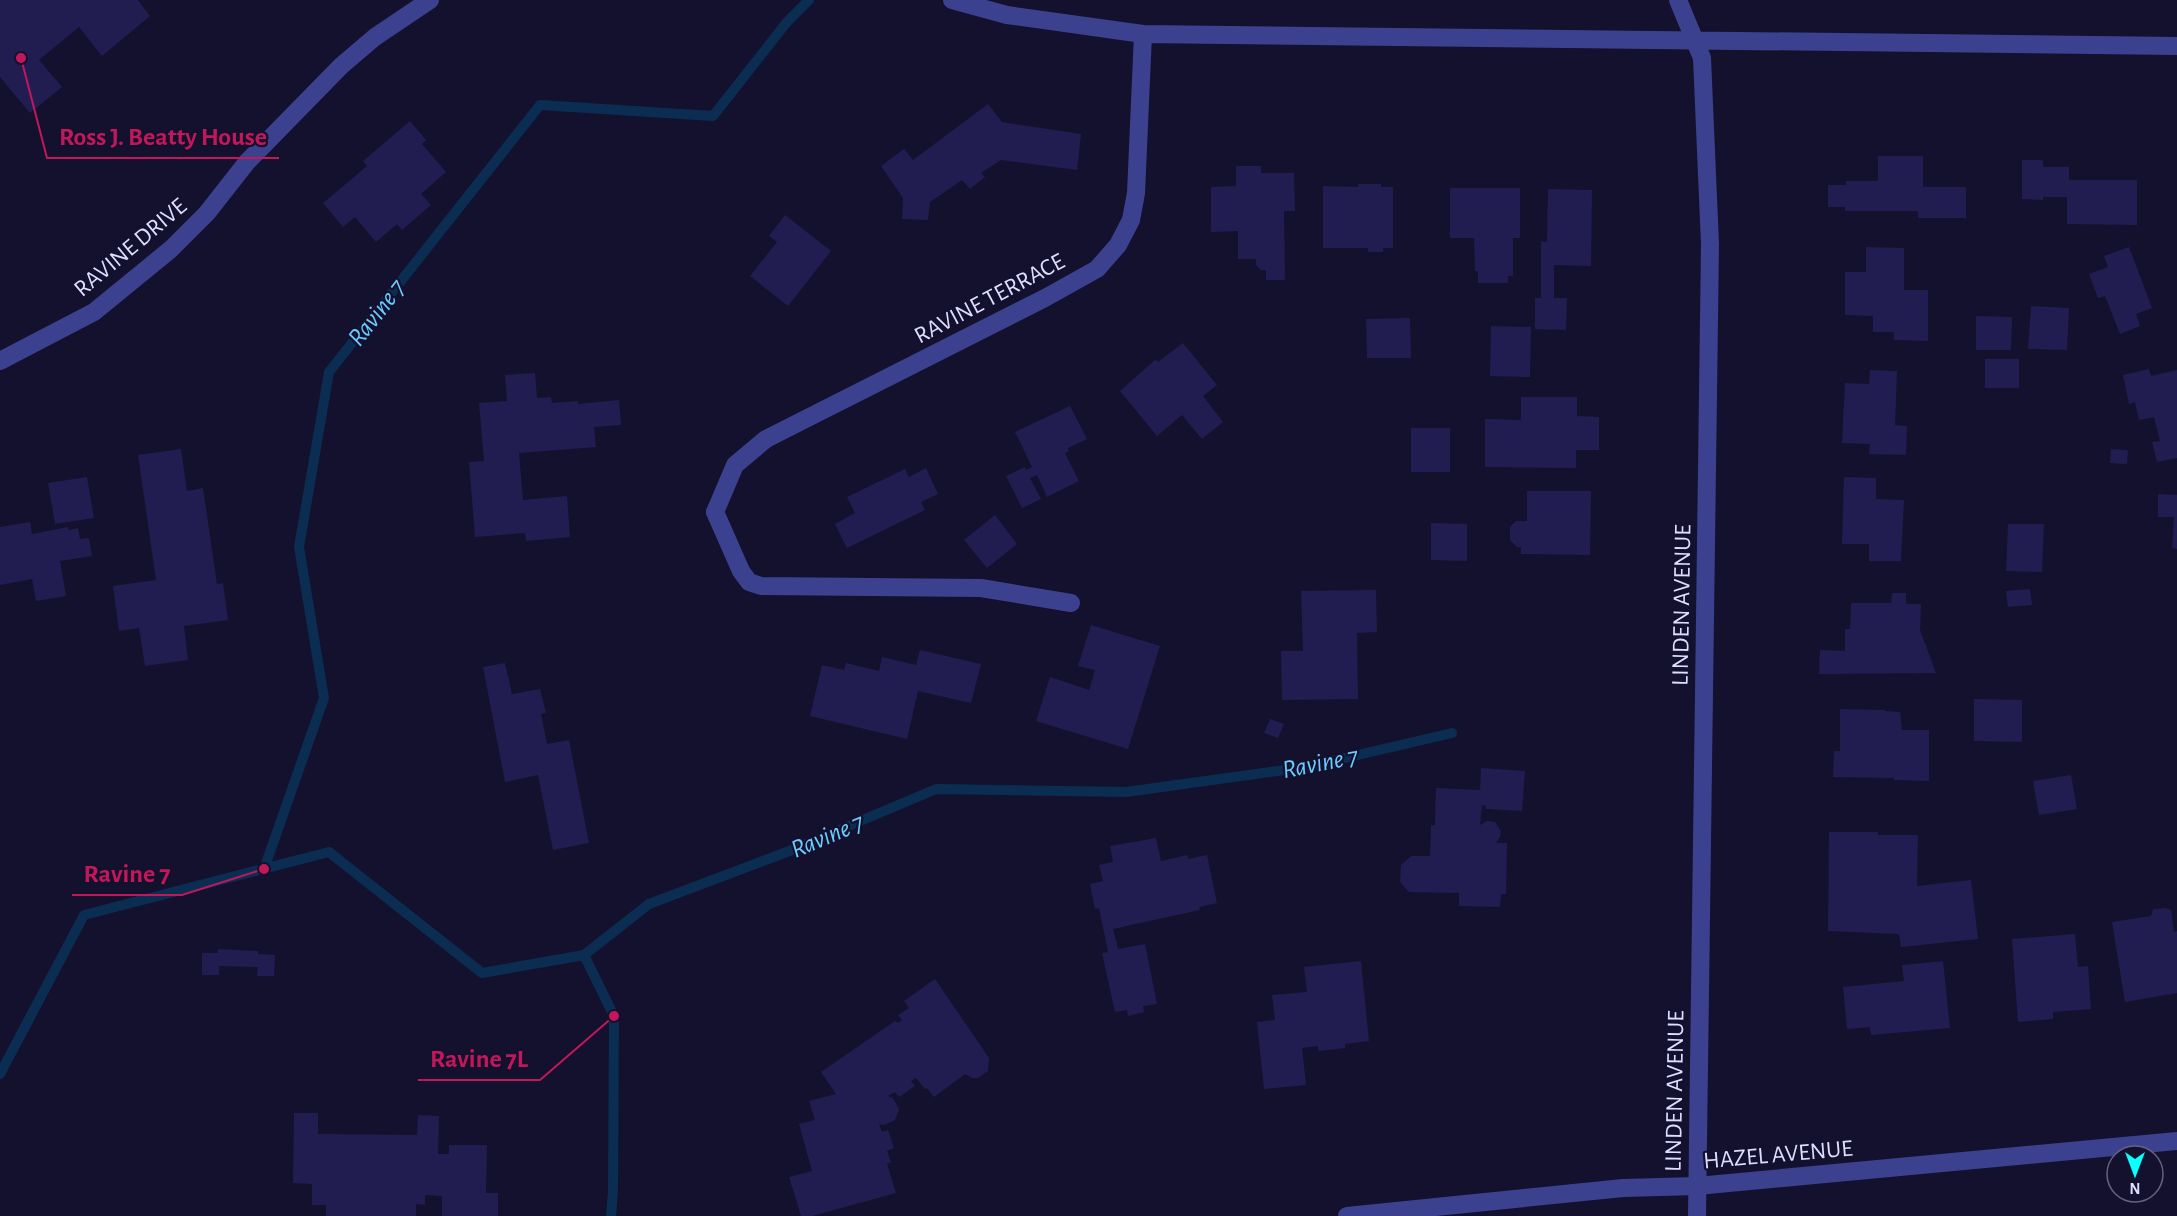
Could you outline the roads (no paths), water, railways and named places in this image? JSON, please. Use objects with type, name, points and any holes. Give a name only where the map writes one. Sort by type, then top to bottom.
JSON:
[{"type":"street","name":"RAVINE DRIVE","points":[[0,361],[94,312],[171,249],[207,213],[247,162],[341,66],[375,37],[430,0]]},
{"type":"street","points":[[952,0],[1007,15],[1143,34],[2177,46]]},
{"type":"street","name":"LINDEN AVENUE","points":[[1678,0],[1702,58],[1710,244],[1697,1216]]},
{"type":"street","name":"RAVINE TERRACE","points":[[1071,603],[981,588],[761,586],[749,582],[741,571],[715,513],[735,465],[766,440],[1045,298],[1096,269],[1118,245],[1131,220],[1136,193],[1143,34]]},
{"type":"street","name":"HAZEL AVENUE","points":[[1347,1216],[1623,1188],[1697,1186],[2177,1141]]},
{"type":"waterway","name":"Ravine 7","points":[[264,869],[324,698],[299,547],[329,372],[540,105],[713,116],[787,22],[809,0]]},
{"type":"waterway","name":"Ravine 7","points":[[0,1074],[84,915],[329,852],[482,973],[584,955],[649,904],[792,850],[936,789],[1126,792],[1306,767],[1452,733]]},
{"type":"waterway","points":[[584,955],[614,1016],[611,1216]]},
{"type":"place","name":"Ross J. Beatty House","points":[[21,58]]},
{"type":"place","name":"Ravine 7","points":[[264,869]]},
{"type":"place","name":"Ravine 7L","points":[[614,1016]]}]
